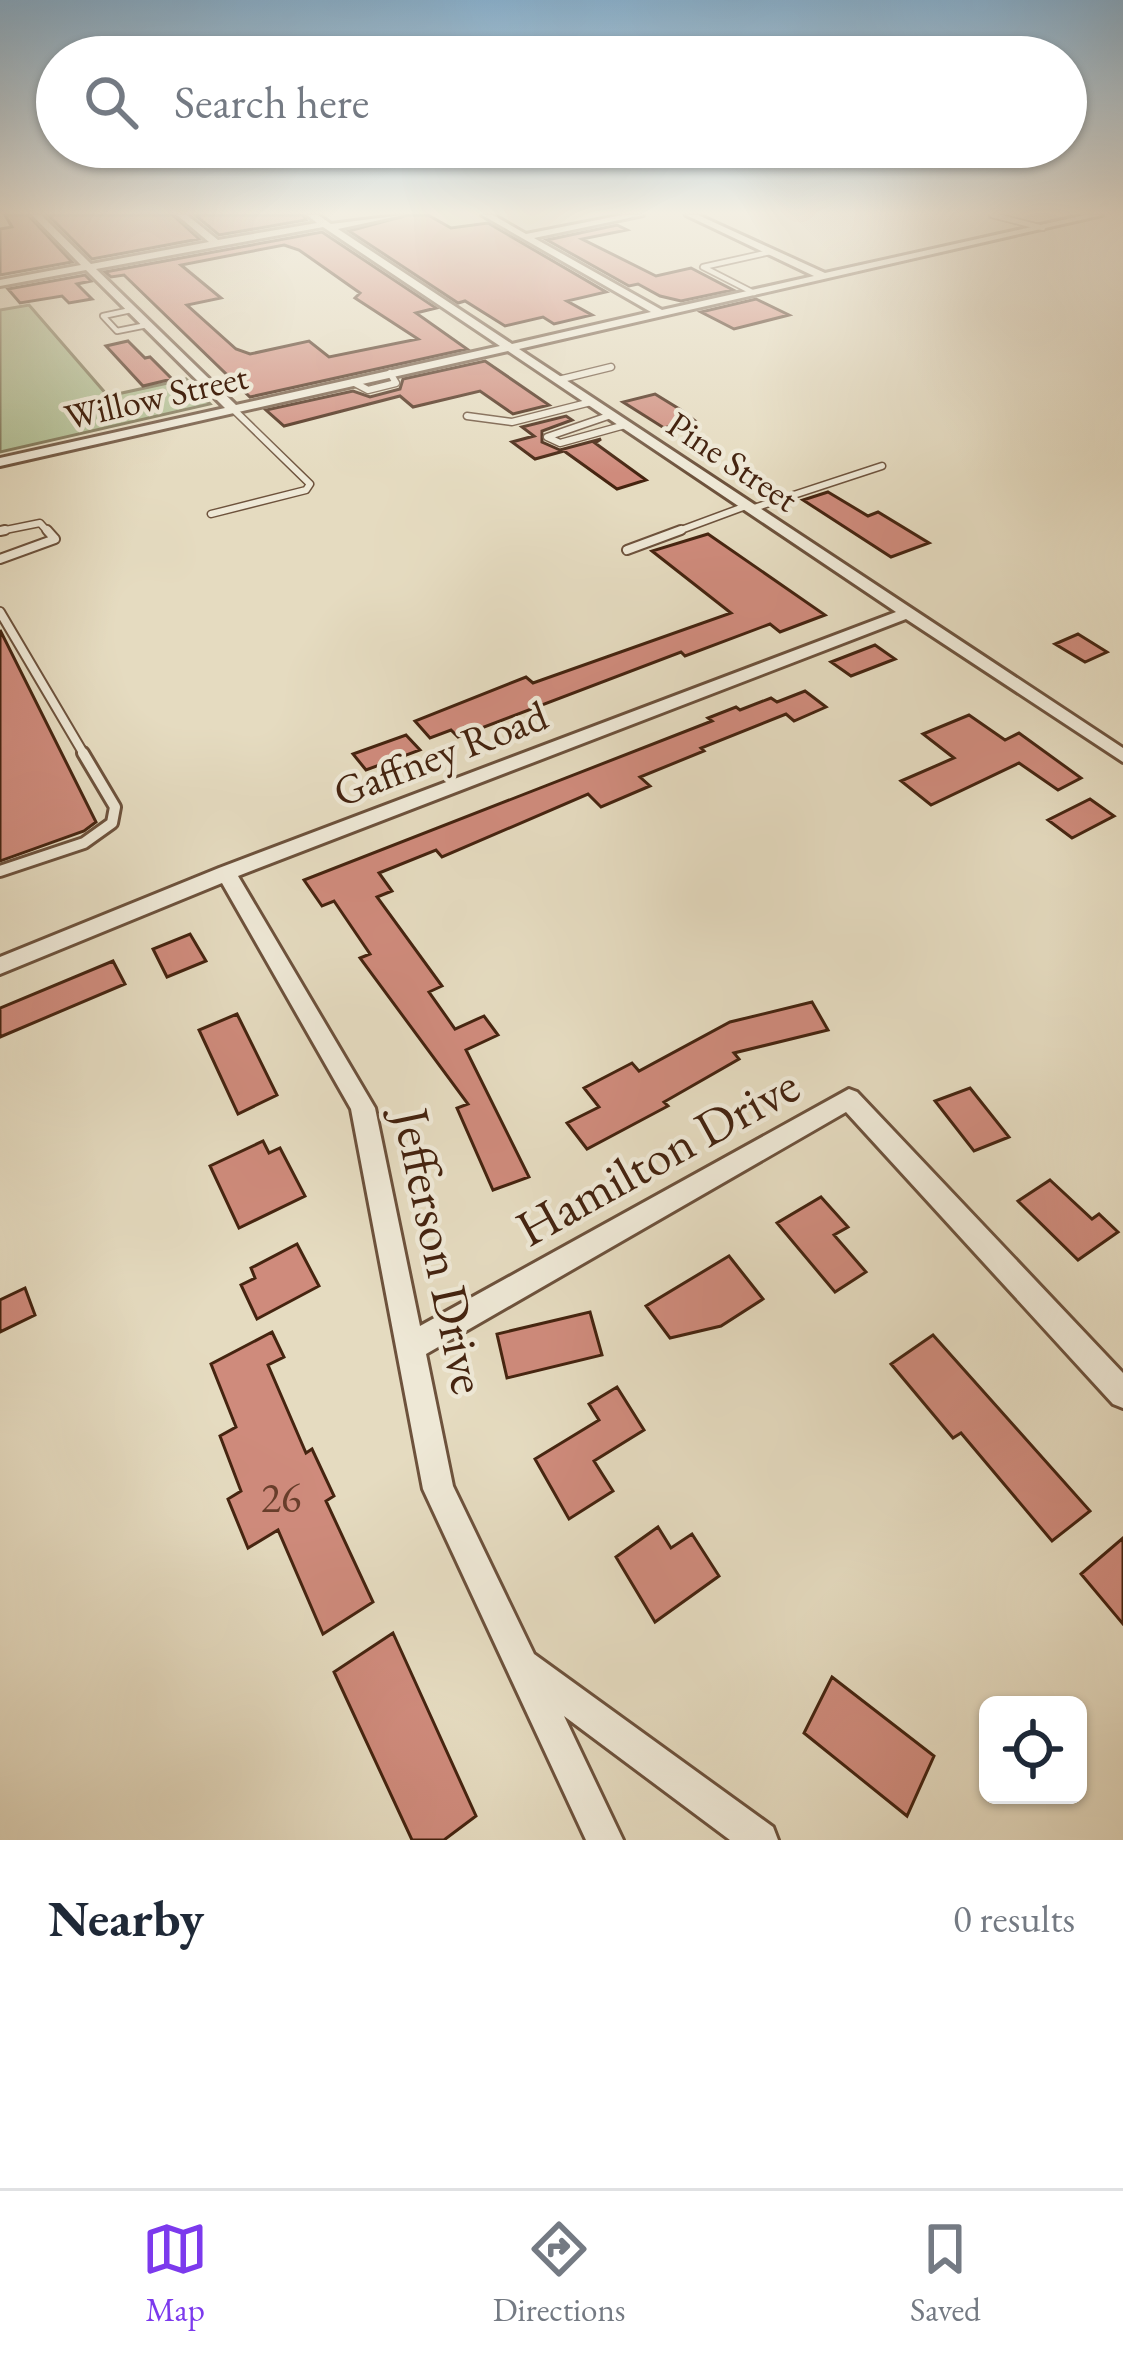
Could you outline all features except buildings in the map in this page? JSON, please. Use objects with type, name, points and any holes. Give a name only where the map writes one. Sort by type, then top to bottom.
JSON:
[{"type":"street","points":[[122,301],[232,410]]},
{"type":"street","name":"Pine Street","points":[[440,301],[1120,750]]},
{"type":"street","points":[[638,301],[660,313]]},
{"type":"street","name":"Willow Street","points":[[0,462],[714,301]]},
{"type":"street","name":"Gaffney Road","points":[[0,966],[226,873],[907,613]]},
{"type":"street","name":"Jefferson Drive","points":[[226,873],[363,1108],[438,1489],[605,1840]]},
{"type":"street","name":"Hamilton Drive","points":[[410,1347],[849,1099],[1123,1394]]},
{"type":"street","name":"Jefferson Drive","points":[[524,1665],[760,1840]]},
{"type":"lane","points":[[131,310],[103,316],[117,331],[147,325]]},
{"type":"lane","points":[[558,380],[610,367]]},
{"type":"lane","points":[[467,416],[486,425],[591,403]]},
{"type":"lane","points":[[212,514],[306,490],[310,484],[232,410]]},
{"type":"lane","points":[[611,415],[554,430],[547,437],[560,443],[625,425]]},
{"type":"lane","points":[[627,550],[882,466]]},
{"type":"lane","points":[[0,531],[40,523],[55,539],[0,559]]},
{"type":"lane","points":[[0,612],[115,807],[112,823],[84,843],[0,872]]},
{"type":"green space","points":[[29,305],[108,396],[186,379],[210,404],[0,452],[0,310]]}]
